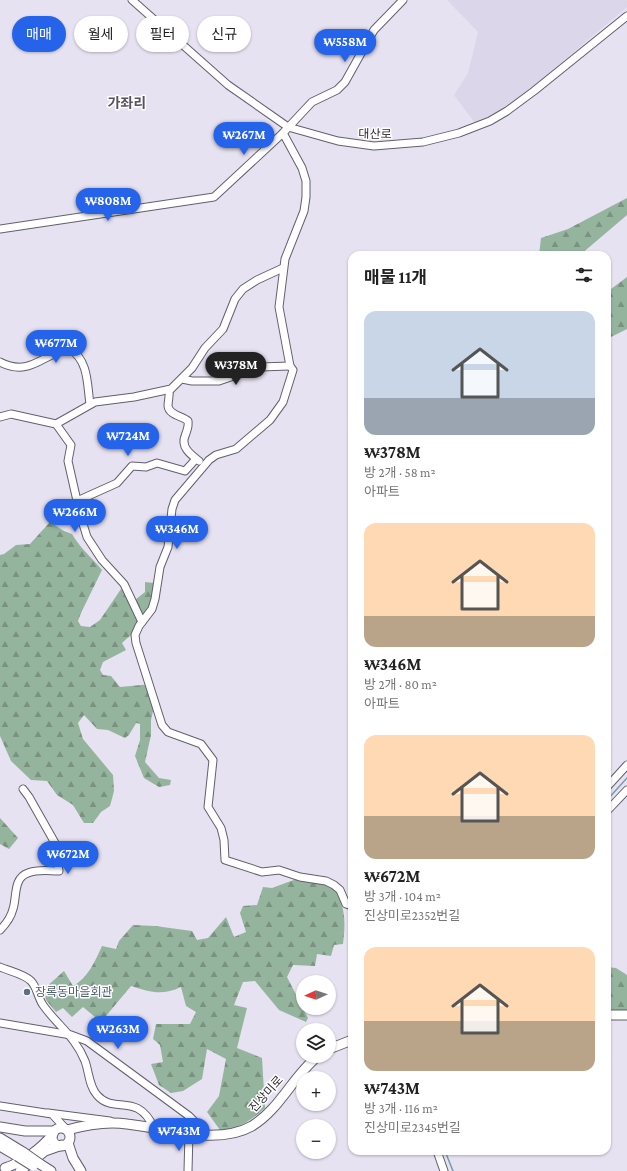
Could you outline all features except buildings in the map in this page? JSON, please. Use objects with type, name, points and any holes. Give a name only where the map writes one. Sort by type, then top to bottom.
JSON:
[{"type":"main road","points":[[611,1015],[627,1015]]},
{"type":"main road","points":[[336,1046],[348,1042]]},
{"type":"main road","name":"진상미로","points":[[105,1124],[126,1124],[208,1135],[233,1134],[258,1122],[274,1108],[301,1072],[311,1063]]},
{"type":"main road","points":[[0,1127],[25,1131],[59,1130],[105,1124]]},
{"type":"main road","points":[[20,1171],[45,1151],[66,1143],[83,1132],[105,1124]]},
{"type":"main road","points":[[59,1130],[54,1142],[66,1143]]},
{"type":"main road","points":[[59,1130],[70,1135],[66,1143]]},
{"type":"main road","points":[[6,1169],[18,1163],[38,1149],[59,1130]]},
{"type":"main road","points":[[0,1138],[38,1167],[51,1171]]},
{"type":"main road","points":[[66,1143],[81,1171]]},
{"type":"main road","points":[[0,1146],[20,1154]]},
{"type":"street","name":"대산로","points":[[132,0],[228,85],[286,130],[338,141],[374,146],[410,144],[459,133],[490,121],[507,111],[627,16]]},
{"type":"street","points":[[0,229],[214,196],[286,130],[312,102],[337,90],[345,82],[374,30],[403,0]]},
{"type":"street","points":[[286,130],[306,181],[304,211],[290,243],[283,268],[279,307],[290,366],[293,370],[283,402],[270,420],[236,449],[216,455],[204,465],[175,500],[172,509],[168,547],[160,567],[155,599],[152,609],[135,634],[136,643],[162,725],[168,732],[201,744],[213,760],[208,807],[221,828],[224,840],[225,860],[262,872],[279,870],[300,877],[326,881],[340,890],[346,904],[348,905]]},
{"type":"street","points":[[56,424],[90,404],[169,390],[182,379],[200,358],[205,348],[223,329],[235,299],[243,289],[257,280],[283,268]]},
{"type":"street","points":[[0,362],[14,367],[35,364],[57,352],[70,349],[77,353],[86,371],[90,404]]},
{"type":"street","points":[[182,379],[192,381],[219,381],[260,367],[290,366]]},
{"type":"street","points":[[169,390],[170,394],[168,406],[170,411],[188,421],[188,430],[184,438],[186,450],[195,460],[204,465]]},
{"type":"street","points":[[0,417],[11,414],[56,424],[71,445],[68,461],[87,537],[102,560],[124,584],[142,622]]},
{"type":"street","points":[[77,501],[117,483],[132,466],[146,467],[157,462],[184,471],[195,460]]},
{"type":"street","points":[[611,783],[627,765]]},
{"type":"street","points":[[0,930],[8,920],[13,909],[18,882],[23,875],[35,871],[59,871],[55,843],[23,789]]},
{"type":"street","points":[[611,807],[627,790]]},
{"type":"street","points":[[0,967],[30,980],[43,1006],[71,1035],[85,1060],[91,1084],[98,1097],[110,1103],[132,1106],[142,1110],[150,1119],[154,1128]]},
{"type":"street","points":[[0,1023],[71,1035],[88,1041],[189,1116],[208,1135]]},
{"type":"street","points":[[0,1106],[51,1114],[97,1118],[126,1124]]},
{"type":"street","points":[[51,1114],[59,1130]]},
{"type":"street","points":[[188,1171],[190,1132]]},
{"type":"street","points":[[438,1155],[444,1171]]},
{"type":"shaded area","points":[[447,0],[627,0],[627,7],[517,100],[493,116],[475,123],[454,95],[468,73],[478,32]]},
{"type":"green space","points":[[627,198],[627,215],[585,251],[539,251],[541,238],[568,229]]},
{"type":"green space","points":[[627,277],[627,329],[611,337],[611,289]]},
{"type":"green space","points":[[50,522],[72,534],[82,548],[102,570],[78,621],[81,626],[90,627],[100,620],[121,589],[135,600],[145,592],[145,582],[154,583],[160,590],[158,601],[152,616],[143,626],[122,643],[126,650],[103,662],[100,670],[103,675],[111,676],[120,687],[152,684],[156,698],[151,720],[151,735],[145,762],[159,778],[171,780],[170,785],[159,787],[144,778],[135,756],[140,740],[140,724],[136,723],[129,735],[125,738],[108,730],[97,729],[84,715],[78,723],[83,739],[113,775],[114,791],[110,806],[101,812],[93,823],[84,823],[73,805],[57,795],[47,781],[31,780],[11,761],[0,736],[0,555],[4,554],[16,545],[30,544]]},
{"type":"green space","points":[[0,818],[18,838],[9,849],[0,844]]},
{"type":"green space","points":[[299,878],[334,886],[344,914],[343,944],[334,945],[331,956],[317,954],[315,966],[293,965],[287,977],[296,995],[296,1015],[306,1015],[308,1018],[306,1022],[279,1010],[255,981],[243,982],[234,1005],[247,1008],[237,1048],[262,1058],[265,1108],[239,1126],[220,1130],[207,1112],[219,1096],[226,1059],[207,1049],[202,1079],[183,1091],[171,1093],[159,1085],[151,1064],[163,1062],[160,1045],[153,1039],[156,1024],[190,1024],[196,1012],[186,1006],[181,987],[174,990],[156,992],[131,986],[101,1022],[83,1007],[72,1017],[63,1008],[56,1012],[46,1000],[44,989],[64,971],[73,986],[78,983],[87,974],[102,946],[116,949],[119,941],[133,925],[155,926],[192,931],[197,940],[208,938],[226,917],[234,937],[246,932],[240,913],[243,906],[257,905],[263,887],[272,888]]},
{"type":"green space","points":[[611,967],[616,968],[627,975],[627,1012],[611,1012]]},
{"type":"waterway","points":[[611,796],[627,778]]},
{"type":"waterway","points":[[447,1155],[453,1171]]},
{"type":"place","name":"장록동마을회관","points":[[27,992]]},
{"type":"district","name":"가좌리","points":[[127,103]]}]
